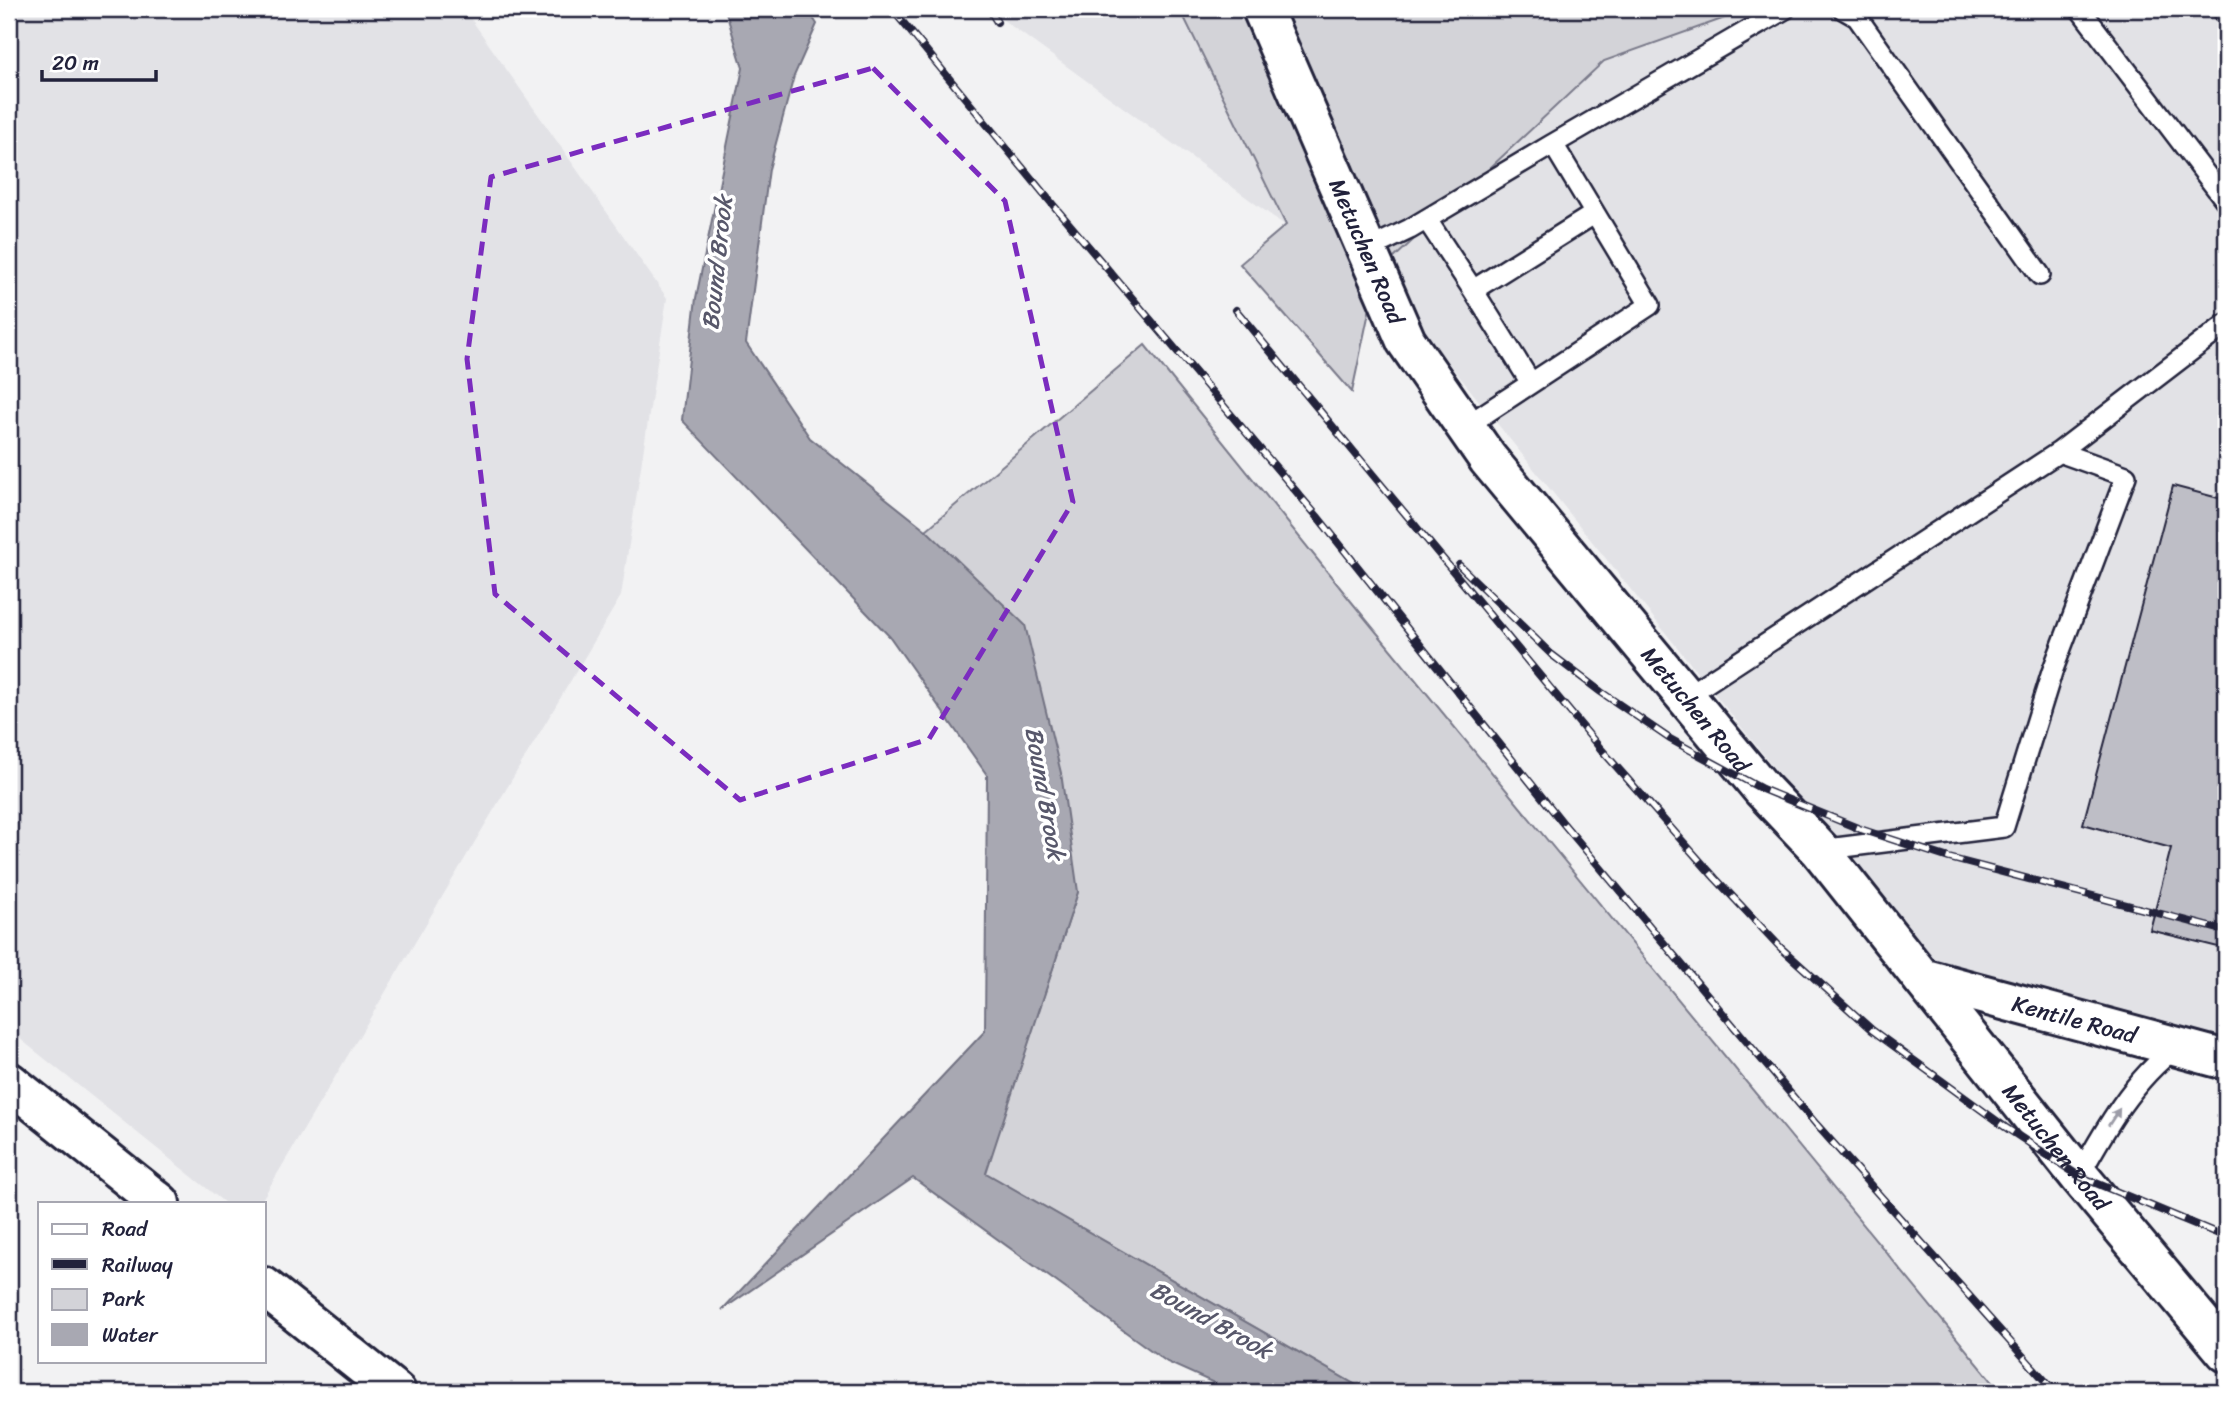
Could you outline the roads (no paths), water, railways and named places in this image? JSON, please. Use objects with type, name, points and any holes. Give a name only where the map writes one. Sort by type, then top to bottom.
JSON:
[{"type":"street","name":"Metuchen Road","points":[[1262,9],[1406,341],[1488,459],[1762,789],[1820,850],[2080,1176],[2226,1352]]},
{"type":"street","name":"Kentile Road","points":[[1922,978],[2226,1060]]},
{"type":"street","points":[[12,1091],[159,1202]]},
{"type":"street","points":[[266,1289],[396,1392]]},
{"type":"lane","points":[[1366,250],[1419,225],[1785,9]]},
{"type":"lane","points":[[1843,9],[1857,17],[2040,275]]},
{"type":"lane","points":[[2080,9],[2226,201]]},
{"type":"lane","points":[[2222,9],[2226,14]]},
{"type":"lane","points":[[1466,426],[1650,305],[1553,144]]},
{"type":"lane","points":[[1473,290],[1594,214]]},
{"type":"lane","points":[[1419,225],[1473,290],[1531,383]]},
{"type":"lane","points":[[1685,697],[2059,452],[2226,324]]},
{"type":"lane","points":[[1820,850],[2004,827],[2052,672],[2126,476],[2059,452]]},
{"type":"lane","points":[[2080,1176],[2122,1105],[2158,1060],[2177,1047]]},
{"type":"water","name":"Bound Brook","points":[[725,9],[807,9],[817,24],[794,76],[769,169],[746,343],[810,438],[926,530],[1025,625],[1061,773],[1078,892],[986,1173],[1368,1392],[1234,1392],[1167,1362],[913,1178],[722,1310],[985,1031],[987,775],[890,637],[682,420],[696,298],[743,68]]},
{"type":"railway","points":[[892,9],[1054,206],[1317,516],[1562,822],[1816,1124],[2055,1392]]},
{"type":"railway","points":[[989,9],[997,22]]},
{"type":"railway","points":[[1236,310],[1600,748],[1781,948],[1872,1030],[2005,1127],[2079,1176],[2226,1237]]},
{"type":"railway","points":[[1459,565],[1551,654],[1601,692],[1670,739],[1762,789],[1860,829],[1949,858],[2226,931]]}]
